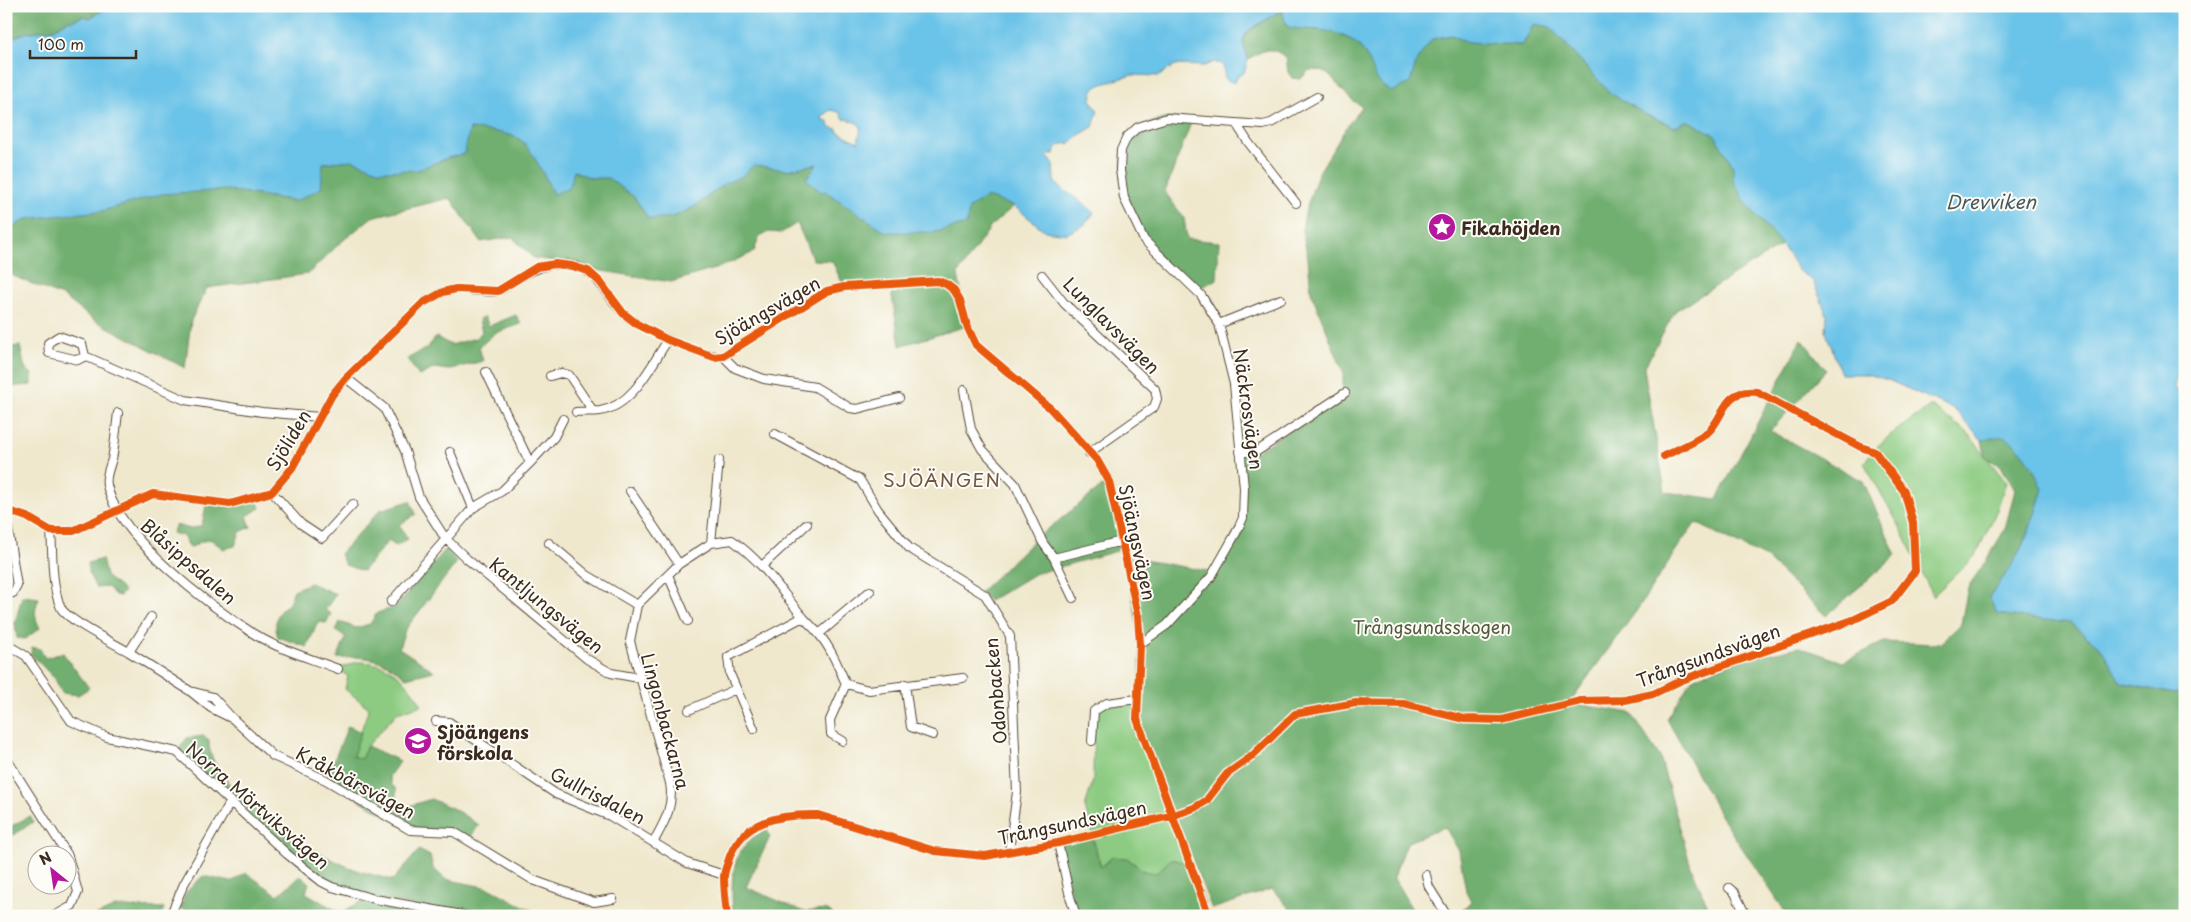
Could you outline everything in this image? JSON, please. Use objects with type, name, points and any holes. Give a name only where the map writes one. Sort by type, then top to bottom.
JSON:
[{"type":"street","name":"Näckrosvägen","points":[[1140,644],[1167,625],[1211,577],[1243,518],[1244,488],[1234,384],[1219,324],[1201,295],[1144,240],[1124,198],[1120,170],[1121,150],[1127,137],[1138,127],[1166,118],[1237,125],[1263,125],[1271,123],[1316,97]]},
{"type":"street","points":[[1237,125],[1296,203]]},
{"type":"street","name":"Sjöängsvägen","points":[[467,290],[498,291],[537,267],[556,264],[572,266],[588,271],[600,282],[623,313],[637,324],[668,340],[714,357],[723,356],[827,291],[844,287],[938,281],[954,290],[960,300],[966,326],[976,345],[1051,409],[1103,469],[1109,481],[1138,616],[1140,644],[1138,719],[1140,731],[1174,815],[1209,916]]},
{"type":"street","name":"Lunglavsvägen","points":[[1042,275],[1064,303],[1155,389],[1157,400],[1154,407],[1089,453]]},
{"type":"street","name":"Sjöliden","points":[[51,531],[73,532],[153,494],[230,504],[272,492],[292,468],[332,395],[346,378],[423,302],[443,292]]},
{"type":"street","points":[[1219,324],[1281,299]]},
{"type":"street","points":[[59,336],[82,344],[85,356],[78,360],[49,353],[48,344],[59,336]]},
{"type":"street","points":[[576,412],[602,411],[625,400],[643,378],[668,340]]},
{"type":"street","points":[[85,356],[185,400],[262,412],[320,417]]},
{"type":"street","points":[[723,356],[735,368],[764,379],[815,387],[850,408],[858,409],[899,398]]},
{"type":"street","points":[[486,372],[530,463]]},
{"type":"street","points":[[550,376],[561,373],[569,375],[594,411]]},
{"type":"street","name":"Kantljungsvägen","points":[[346,378],[384,408],[405,451],[419,496],[445,538],[467,559],[587,659],[611,673],[639,678]]},
{"type":"street","points":[[964,390],[971,429],[982,450],[1016,484],[1043,543],[1054,558],[1073,598]]},
{"type":"street","name":"Trångsundsvägen","points":[[727,916],[724,876],[732,848],[748,830],[777,817],[802,814],[828,817],[934,852],[985,856],[1058,843],[1174,815],[1194,808],[1206,801],[1227,774],[1251,757],[1295,714],[1356,703],[1404,704],[1464,719],[1501,720],[1580,702],[1625,700],[1653,694],[1682,680],[1853,620],[1892,601],[1915,571],[1913,523],[1904,490],[1875,452],[1861,447],[1757,392],[1747,391],[1736,395],[1722,408],[1707,433],[1664,456]]},
{"type":"street","points":[[1240,452],[1256,452],[1346,393]]},
{"type":"street","name":"Blåsippsdalen","points":[[118,413],[106,483],[117,512],[131,532],[160,561],[207,601],[255,634],[281,647],[338,669]]},
{"type":"street","points":[[390,602],[473,508],[502,491],[530,463],[554,437],[563,419]]},
{"type":"street","name":"Odonbacken","points":[[775,434],[860,480],[878,510],[909,548],[986,595],[1010,636],[1017,792],[1009,851]]},
{"type":"street","points":[[450,452],[473,508]]},
{"type":"street","points":[[711,543],[719,460]]},
{"type":"street","points":[[630,491],[679,564]]},
{"type":"street","name":"Sjöliden","points":[[272,492],[301,524],[322,538],[353,504]]},
{"type":"street","points":[[6,510],[26,517],[51,531]]},
{"type":"street","points":[[6,516],[17,586],[13,593],[6,595]]},
{"type":"street","points":[[762,566],[807,524]]},
{"type":"street","name":"Kråkbärsvägen","points":[[51,531],[56,589],[62,610],[86,627],[190,691],[211,708],[232,718],[273,756],[326,780],[410,830],[454,832],[533,880],[594,902],[613,899]]},
{"type":"street","points":[[549,543],[587,574],[637,605],[679,564],[711,543],[732,540],[752,555],[762,566],[803,618],[819,634],[835,659],[846,684],[830,720],[831,734],[843,741]]},
{"type":"street","points":[[1054,558],[1122,540]]},
{"type":"street","points":[[668,575],[688,621]]},
{"type":"street","points":[[819,634],[870,591]]},
{"type":"street","name":"Lingonbackarna","points":[[637,605],[630,641],[672,796],[669,813],[654,841]]},
{"type":"street","points":[[129,652],[151,617]]},
{"type":"street","points":[[754,729],[730,674],[728,657],[803,618]]},
{"type":"street","name":"Norra Mörtviksvägen","points":[[6,644],[26,656],[71,721],[106,737],[177,752],[313,876],[332,887],[375,899],[468,916]]},
{"type":"street","points":[[846,684],[870,690],[963,678]]},
{"type":"street","points":[[905,684],[911,728],[933,735]]},
{"type":"street","name":"Lingonbackarna","points":[[689,710],[736,689]]},
{"type":"street","points":[[1092,741],[1094,711],[1107,702],[1138,699]]},
{"type":"street","name":"Gullrisdalen","points":[[436,721],[448,722],[556,794],[610,816],[654,841],[687,863],[724,876]]},
{"type":"street","points":[[6,758],[60,844]]},
{"type":"street","points":[[170,916],[184,884],[231,802]]},
{"type":"street","points":[[1058,843],[1076,916]]},
{"type":"street","points":[[1426,875],[1429,887],[1447,916]]},
{"type":"street","points":[[1729,888],[1735,893],[1746,916]]},
{"type":"street","points":[[54,916],[72,906],[78,894]]},
{"type":"green space","points":[[6,6],[119,6],[110,9],[109,7],[90,18],[83,16],[71,21],[68,20],[54,29],[25,33],[13,38],[7,37],[6,40]]},
{"type":"green space","name":"Trångsundsskogen","points":[[1282,10],[1286,25],[1291,28],[1332,31],[1359,44],[1367,57],[1410,83],[1417,60],[1432,39],[1451,35],[1468,42],[1522,45],[1534,24],[1550,27],[1610,93],[1645,114],[1675,127],[1687,120],[1715,135],[1733,166],[1734,180],[1746,203],[1782,245],[1675,311],[1644,368],[1665,492],[1717,499],[1802,339],[1826,370],[1770,431],[1863,481],[1896,555],[1826,616],[1766,558],[1696,523],[1637,610],[1569,703],[1631,713],[1660,757],[1691,867],[1712,916],[1457,916],[1471,901],[1466,891],[1459,851],[1445,827],[1408,842],[1393,877],[1416,916],[1296,916],[1272,889],[1212,909],[1140,731],[1140,644],[1126,557],[1213,572],[1243,518],[1240,452],[1256,452],[1343,394],[1343,371],[1311,292],[1308,258],[1302,230],[1306,209],[1318,174],[1349,123],[1362,107],[1349,97],[1332,78],[1323,72],[1309,70],[1301,79],[1292,78],[1288,72],[1286,57],[1280,53],[1267,50],[1248,59],[1244,47],[1245,36],[1252,29]]},
{"type":"green space","points":[[1167,118],[1192,120],[1165,192],[1184,218],[1187,239],[1219,242],[1217,279],[1196,290],[1159,258],[1149,246],[1135,223],[1125,194],[1122,178],[1123,150],[1130,134],[1139,127]]},
{"type":"green space","points":[[469,129],[501,133],[513,136],[523,142],[538,164],[553,194],[573,171],[591,178],[608,178],[634,197],[649,219],[673,217],[694,207],[724,184],[742,176],[754,165],[786,170],[817,164],[807,179],[821,192],[825,191],[936,232],[945,230],[969,208],[987,197],[1014,206],[992,225],[958,274],[967,326],[900,346],[890,284],[844,287],[832,261],[813,260],[797,223],[781,233],[769,232],[759,236],[754,252],[718,268],[671,282],[590,269],[572,260],[554,261],[533,258],[512,237],[481,242],[450,198],[372,217],[340,243],[308,274],[207,288],[191,320],[185,368],[94,320],[64,297],[6,273],[6,232],[26,219],[102,211],[162,194],[228,190],[295,201],[323,163],[352,160],[380,171],[464,154]]},
{"type":"green space","points":[[516,315],[521,324],[495,333],[479,347],[483,361],[448,370],[435,368],[419,376],[407,359],[427,348],[436,337],[451,345],[476,338],[482,332],[479,319],[485,317],[489,326]]},
{"type":"green space","points":[[20,346],[25,369],[32,374],[32,385],[6,387],[6,347]]},
{"type":"green space","points":[[1931,406],[1966,431],[2006,482],[1997,510],[1976,555],[1933,596],[1900,527],[1864,463],[1885,439]]},
{"type":"green space","points":[[2004,435],[2028,459],[2043,489],[2027,536],[2009,570],[1989,597],[1997,614],[2070,623],[2101,648],[2121,683],[2174,694],[2185,689],[2185,916],[1788,916],[1720,815],[1667,719],[1692,679],[1731,662],[1799,647],[1843,662],[1884,642],[1940,644],[1961,624],[1968,587],[2005,529],[2015,490],[2001,466],[1985,457],[1982,440]]},
{"type":"green space","points":[[1109,481],[1124,549],[1034,574],[989,601],[980,592],[1039,536]]},
{"type":"green space","points":[[256,499],[260,508],[247,516],[251,527],[240,532],[235,546],[224,549],[210,539],[190,548],[183,536],[172,533],[176,525],[191,529],[202,525],[206,505],[231,507]]},
{"type":"green space","points":[[410,501],[416,514],[399,525],[408,539],[396,546],[388,541],[363,571],[345,565],[340,554],[380,510]]},
{"type":"green space","points":[[446,549],[457,562],[405,630],[399,648],[434,671],[406,678],[389,665],[371,659],[356,657],[337,658],[346,638],[336,631],[340,622],[356,628],[370,624],[377,613],[396,607]]},
{"type":"green space","points":[[102,559],[106,576],[124,591],[120,596],[115,595],[108,587],[96,588],[88,572],[88,563]]},
{"type":"green space","points":[[310,583],[336,594],[325,610],[331,614],[326,623],[318,622],[307,647],[278,637],[276,624],[280,611],[288,605],[294,590]]},
{"type":"green space","points":[[22,596],[39,598],[35,613],[40,628],[25,639],[17,638],[15,623]]},
{"type":"green space","points":[[32,647],[40,649],[45,658],[63,653],[89,688],[78,695],[62,693],[55,679],[31,654]]},
{"type":"green space","points":[[357,662],[379,665],[396,673],[422,705],[397,713],[367,746],[361,759],[352,756],[369,708],[345,689],[348,676],[338,669]]},
{"type":"green space","points":[[1137,699],[1191,864],[1156,873],[1143,871],[1127,858],[1101,868],[1085,807],[1093,780],[1094,711],[1107,703]]},
{"type":"green space","points":[[348,726],[361,732],[353,756],[361,759],[367,746],[400,761],[389,776],[391,784],[396,789],[396,802],[409,806],[431,799],[454,809],[479,825],[468,841],[455,832],[410,830],[326,780]]},
{"type":"green space","points":[[204,736],[209,741],[213,759],[225,778],[242,797],[287,833],[332,859],[360,871],[393,880],[419,850],[430,856],[433,868],[445,879],[489,888],[542,916],[468,916],[375,899],[313,876],[177,752],[187,738]]},
{"type":"green space","points":[[30,816],[33,822],[6,840],[6,829]]},
{"type":"green space","points":[[767,829],[770,837],[746,887],[804,912],[826,910],[835,916],[733,916],[732,889],[735,865],[745,845]]},
{"type":"green space","points":[[1091,835],[1101,867],[1112,857],[1127,858],[1143,871],[1156,873],[1171,859],[1191,864],[1209,916],[1076,916],[1058,843]]},
{"type":"green space","points":[[246,873],[278,895],[300,876],[309,882],[306,893],[341,913],[362,901],[449,916],[198,916],[180,908],[187,891],[203,876],[231,882]]},
{"type":"green space","points":[[115,907],[164,908],[161,916],[95,916]]},
{"type":"water","name":"Drevviken","points":[[119,6],[2185,6],[2185,370],[2178,371],[2174,388],[2185,398],[2185,689],[2175,694],[2121,683],[2101,648],[2070,623],[1997,614],[1989,597],[2009,570],[2027,537],[2043,489],[2023,453],[2004,436],[1982,440],[1954,409],[1888,380],[1867,374],[1841,374],[1826,332],[1827,315],[1813,281],[1799,271],[1782,245],[1746,203],[1733,180],[1733,166],[1715,135],[1687,120],[1675,127],[1645,114],[1610,93],[1550,27],[1534,24],[1522,45],[1468,42],[1451,35],[1432,39],[1417,60],[1410,83],[1391,92],[1379,81],[1362,49],[1354,42],[1335,33],[1291,28],[1286,25],[1282,10],[1249,30],[1244,36],[1243,43],[1248,59],[1244,73],[1237,76],[1235,83],[1225,80],[1223,65],[1214,62],[1204,66],[1175,65],[1159,76],[1132,75],[1100,85],[1093,90],[1091,100],[1098,111],[1093,127],[1079,135],[1071,143],[1058,146],[1054,154],[1049,154],[1047,157],[1053,162],[1054,181],[1094,213],[1084,225],[1066,234],[1045,231],[1014,206],[987,197],[969,208],[967,224],[936,232],[886,232],[825,191],[821,192],[806,179],[817,164],[786,170],[754,165],[742,176],[724,184],[694,207],[673,217],[649,219],[634,197],[608,178],[591,178],[574,171],[569,188],[553,194],[533,156],[519,139],[502,133],[470,129],[464,154],[447,158],[417,170],[380,171],[352,160],[323,163],[321,188],[296,201],[228,190],[162,194],[102,211],[26,219],[6,232],[6,37],[13,38],[25,33],[54,29],[69,20],[71,21],[83,16],[90,18],[108,7],[110,9]],"holes":[[[831,110],[839,112],[845,120],[847,119],[859,124],[861,128],[858,142],[838,132],[837,129],[830,127],[828,121],[823,120],[822,117]]]},
{"type":"cycle path","points":[[6,510],[27,517],[51,531],[73,531],[153,494],[230,504],[272,492],[292,468],[332,395],[346,378],[423,303],[443,292],[456,289],[498,291],[537,267],[555,264],[572,266],[588,271],[600,282],[623,313],[637,324],[668,340],[714,357],[723,356],[827,291],[844,287],[938,281],[954,290],[960,300],[967,326],[976,345],[1051,409],[1097,460],[1109,481],[1138,616],[1140,644],[1137,719],[1209,916]]},
{"type":"cycle path","points":[[727,916],[724,875],[734,848],[752,828],[776,818],[818,815],[935,851],[985,856],[1058,843],[1174,815],[1194,808],[1206,801],[1227,774],[1251,757],[1295,714],[1356,703],[1404,704],[1464,719],[1501,720],[1581,701],[1625,700],[1653,694],[1682,680],[1853,620],[1892,601],[1915,571],[1913,523],[1904,491],[1875,452],[1861,447],[1757,392],[1745,392],[1730,399],[1706,434],[1664,456]]},
{"type":"place","name":"Fikahöjden","points":[[1442,227]]},
{"type":"place","name":"Sjöängens förskola","points":[[418,741]]},
{"type":"district","name":"SJÖÄNGEN","points":[[942,479]]}]
